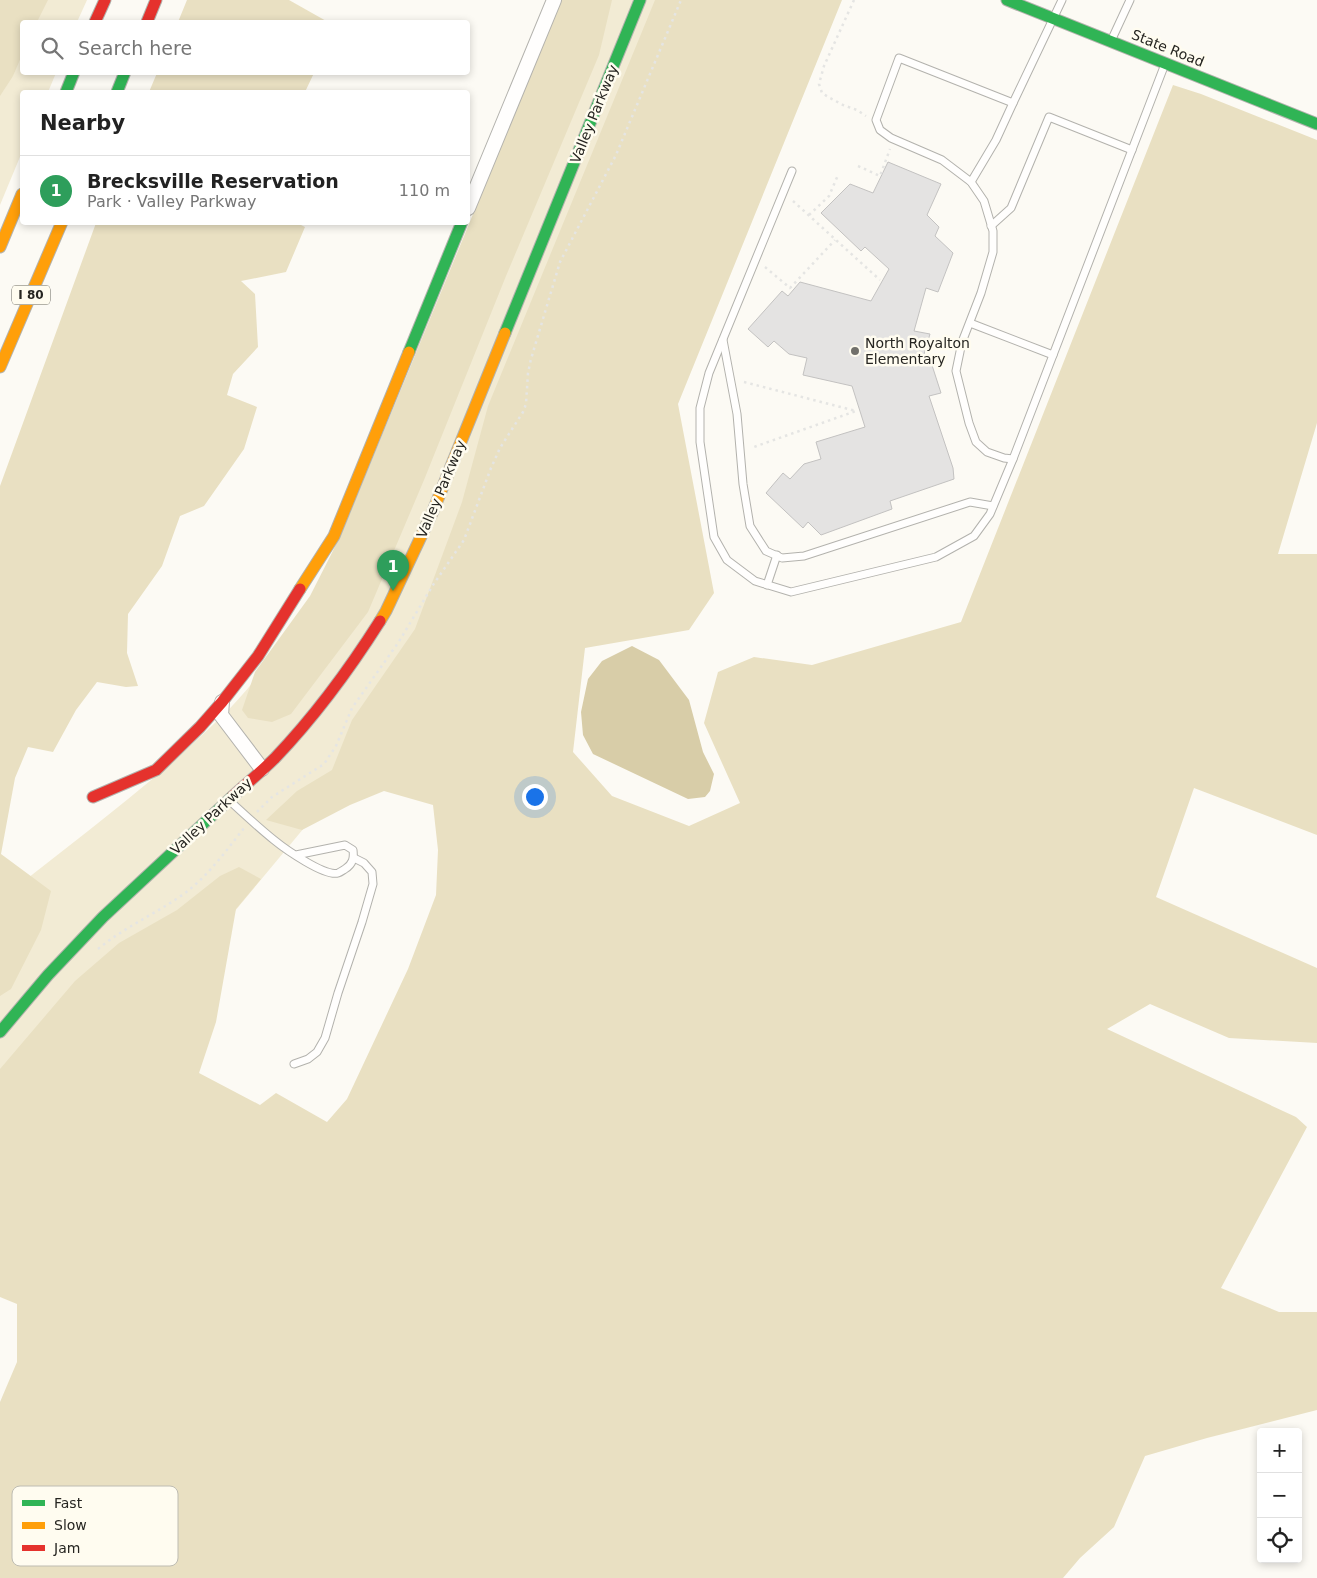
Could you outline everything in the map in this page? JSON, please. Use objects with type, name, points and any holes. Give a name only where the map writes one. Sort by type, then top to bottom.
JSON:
[{"type":"main road","points":[[96,20],[105,0]]},
{"type":"main road","points":[[148,20],[156,0]]},
{"type":"main road","name":"Valley Parkway","points":[[0,1032],[48,975],[103,917],[262,769],[317,711],[355,661],[386,611],[433,512],[640,0]]},
{"type":"main road","name":"State Road","points":[[1007,0],[1317,124]]},
{"type":"main road","points":[[67,90],[73,75]]},
{"type":"main road","points":[[118,90],[124,75]]},
{"type":"main road","points":[[0,247],[20,199]]},
{"type":"main road","name":"I 80","points":[[0,367],[61,225]]},
{"type":"main road","points":[[93,797],[156,770],[200,727],[258,656],[334,536],[461,225]]},
{"type":"street","points":[[470,203],[554,0]]},
{"type":"street","points":[[222,702],[221,715],[262,769]]},
{"type":"lane","points":[[971,182],[996,140],[1062,0]]},
{"type":"lane","points":[[1111,41],[1130,0]]},
{"type":"lane","points":[[1013,103],[899,58],[876,120],[880,130],[890,138],[942,160],[971,182],[984,200],[991,226],[993,252],[982,293],[962,342],[956,371],[969,423],[976,442],[987,452],[1013,459]]},
{"type":"lane","points":[[792,171],[709,373],[700,408],[700,442],[714,537],[727,560],[756,581],[791,592],[936,557],[974,536],[993,506],[1013,459],[1166,63]]},
{"type":"lane","points":[[991,226],[1011,208],[1049,117],[1132,150]]},
{"type":"lane","points":[[970,323],[1053,355]]},
{"type":"lane","points":[[723,340],[737,414],[750,526],[766,550],[782,558],[804,556],[970,502],[993,506]]},
{"type":"lane","points":[[767,585],[777,556]]},
{"type":"lane","points":[[229,800],[276,842],[296,855],[327,872],[338,874],[349,867],[354,858],[353,850],[345,845],[296,855]]},
{"type":"lane","points":[[294,1064],[308,1059],[317,1052],[325,1038],[362,922],[373,884],[372,872],[364,863],[354,858]]},
{"type":"path","points":[[854,0],[824,66],[819,84],[822,93],[866,116],[868,124]]},
{"type":"path","points":[[858,166],[880,176],[891,148],[883,144]]},
{"type":"path","points":[[809,215],[829,196],[838,175]]},
{"type":"path","points":[[793,201],[880,280]]},
{"type":"path","points":[[765,267],[790,288],[835,239]]},
{"type":"path","points":[[744,382],[856,411],[751,448]]},
{"type":"shaded area","points":[[0,0],[87,0],[78,20],[20,20],[20,75],[55,75],[49,90],[20,90],[20,157],[0,205]]},
{"type":"shaded area","points":[[0,0],[48,0],[38,20],[20,20],[20,60],[13,76],[0,96]]},
{"type":"shaded area","points":[[187,0],[289,0],[324,20],[179,20]]},
{"type":"shaded area","points":[[561,0],[612,0],[599,55],[368,612],[291,714],[272,722],[248,718],[242,710],[255,672],[310,596],[342,533]]},
{"type":"shaded area","points":[[566,0],[708,0],[364,756],[0,1193],[0,900],[139,790],[219,719],[257,677],[312,601]]},
{"type":"shaded area","points":[[655,0],[842,0],[678,404],[714,593],[689,630],[585,648],[573,752],[612,796],[689,826],[740,803],[704,723],[718,672],[754,657],[812,665],[961,622],[1173,85],[1201,94],[1317,140],[1317,423],[1278,554],[1317,554],[1317,835],[1194,788],[1156,897],[1317,968],[1317,1043],[1229,1038],[1150,1004],[1107,1029],[1296,1117],[1307,1127],[1221,1288],[1279,1312],[1317,1312],[1317,1410],[1145,1456],[1114,1527],[1080,1558],[1063,1578],[0,1578],[0,1402],[17,1362],[17,1304],[0,1297],[0,1069],[75,981],[119,943],[177,910],[220,876],[239,867],[261,879],[236,909],[216,1022],[199,1073],[260,1105],[276,1093],[327,1122],[347,1099],[408,969],[436,895],[438,850],[433,805],[384,791],[350,805],[302,830],[266,820],[297,791],[332,770],[352,720],[415,629],[462,502],[488,406]]},
{"type":"shaded area","points":[[156,75],[313,75],[306,90],[150,90]]},
{"type":"shaded area","points":[[95,225],[301,225],[305,227],[286,272],[241,281],[255,294],[258,347],[233,374],[227,395],[257,407],[244,449],[204,506],[180,516],[162,566],[128,614],[127,653],[138,686],[126,687],[97,682],[76,710],[53,752],[28,747],[15,778],[1,854],[51,891],[41,930],[11,989],[0,996],[0,486]]},
{"type":"shaded area","points":[[632,646],[659,660],[689,700],[703,752],[714,774],[710,791],[705,797],[688,799],[593,754],[583,735],[581,712],[588,679],[602,661]]},
{"type":"building","name":"North Royalton Elementary","points":[[888,162],[941,184],[927,215],[939,227],[935,236],[953,253],[938,292],[926,288],[914,331],[930,334],[924,354],[929,356],[941,393],[929,396],[953,468],[954,479],[890,501],[892,509],[821,535],[808,522],[803,528],[766,493],[783,473],[790,479],[804,464],[821,459],[816,442],[865,427],[852,386],[803,375],[807,358],[789,354],[774,341],[768,347],[748,329],[782,291],[788,296],[800,282],[871,301],[889,269],[865,247],[861,251],[821,213],[850,184],[873,193]]},
{"type":"traffic: fast","points":[[505,333],[640,0]]},
{"type":"traffic: fast","points":[[1007,0],[1317,124]]},
{"type":"traffic: fast","points":[[67,90],[73,75]]},
{"type":"traffic: fast","points":[[118,90],[124,75]]},
{"type":"traffic: fast","points":[[409,352],[461,225]]},
{"type":"traffic: fast","points":[[0,1032],[48,975],[103,917],[232,797]]},
{"type":"traffic: slow","points":[[0,247],[20,199]]},
{"type":"traffic: slow","points":[[0,367],[61,225]]},
{"type":"traffic: slow","points":[[380,621],[433,511],[505,333]]},
{"type":"traffic: slow","points":[[300,589],[334,536],[409,352]]},
{"type":"traffic: jam","points":[[96,20],[105,0]]},
{"type":"traffic: jam","points":[[148,20],[156,0]]},
{"type":"traffic: jam","points":[[93,797],[156,770],[200,727],[258,656],[300,589]]},
{"type":"traffic: jam","points":[[232,797],[275,758],[304,726],[344,675],[380,621]]},
{"type":"place","name":"North Royalton Elementary","points":[[855,351]]},
{"type":"place","name":"Brecksville Reservation","points":[[393,591]]}]
